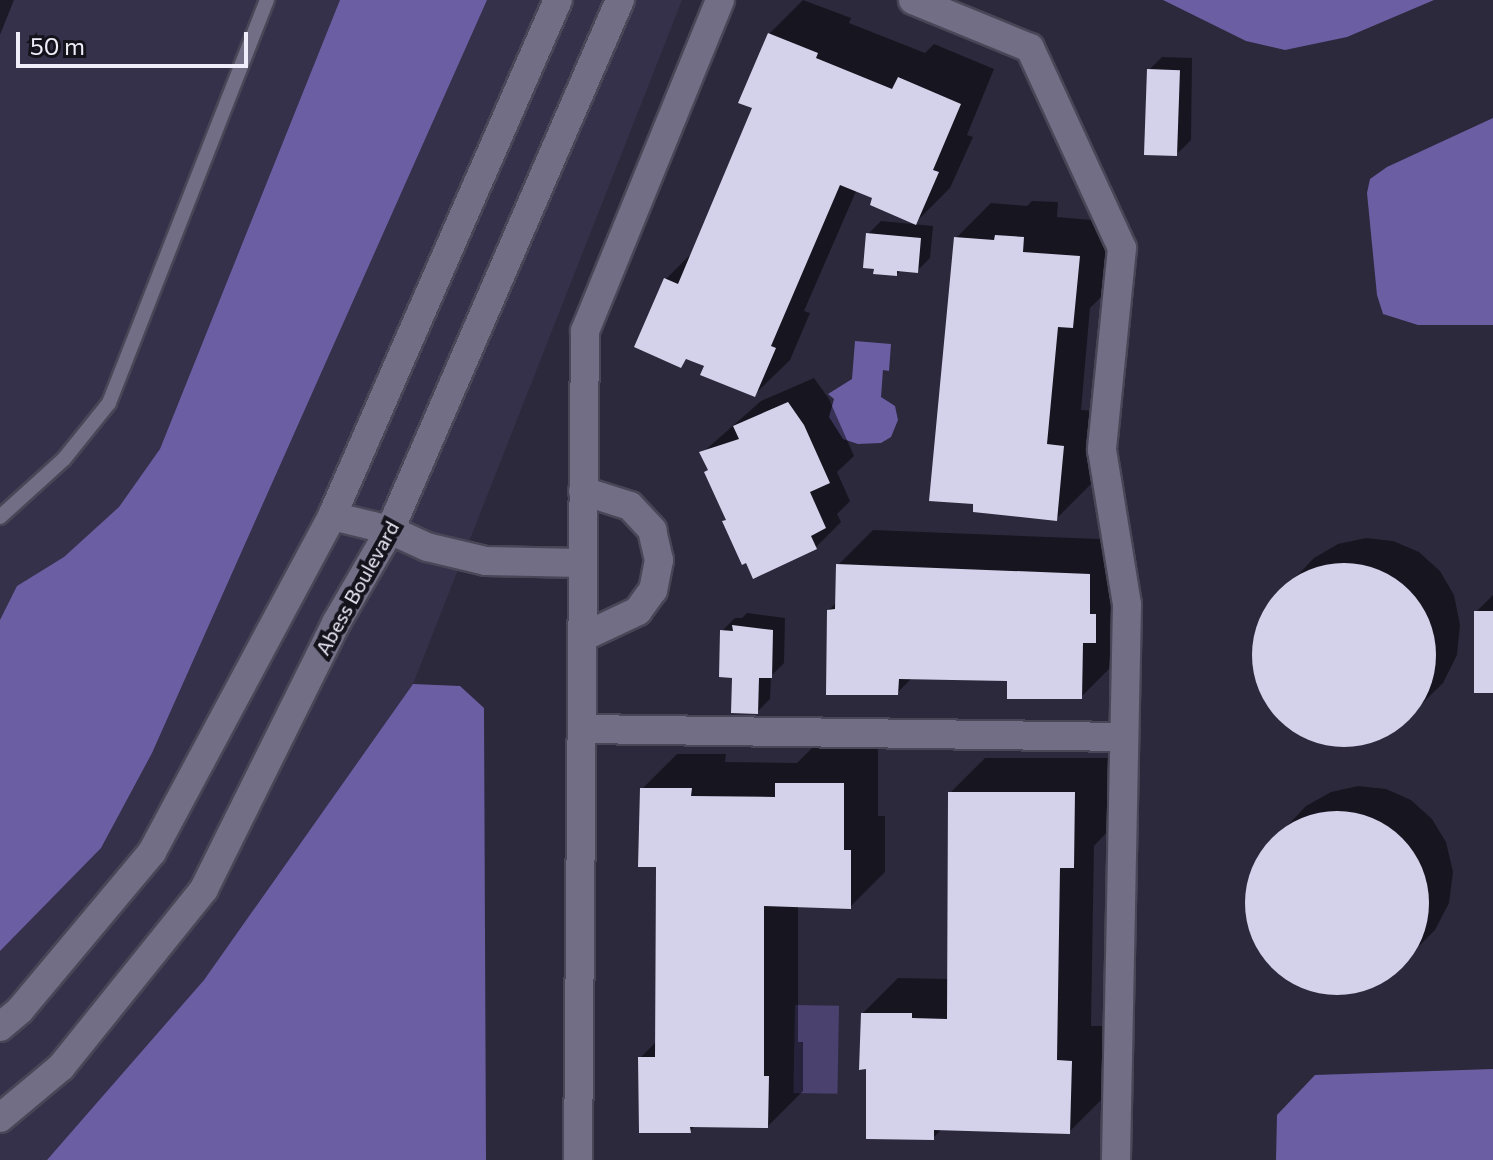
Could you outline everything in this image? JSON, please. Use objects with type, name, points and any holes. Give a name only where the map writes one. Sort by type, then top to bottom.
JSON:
[{"type":"street","points":[[0,1027],[20,1010],[152,852],[332,516],[558,0]]},
{"type":"street","name":"Abess Boulevard","points":[[0,1118],[61,1067],[204,889],[336,623],[390,530],[620,0]]},
{"type":"street","points":[[578,1160],[585,331],[720,0]]},
{"type":"street","points":[[913,0],[1030,48],[1122,248],[1102,450],[1127,605],[1116,1160]]},
{"type":"street","points":[[583,491],[630,506],[652,530],[659,560],[653,590],[638,611],[583,637]]},
{"type":"street","points":[[332,516],[390,530],[427,547],[486,561],[582,563]]},
{"type":"street","points":[[584,729],[1124,737]]},
{"type":"lane","points":[[0,517],[64,459],[109,403],[267,0]]},
{"type":"shaded area","points":[[0,0],[682,0],[413,684],[204,980],[47,1160],[0,1160]]},
{"type":"shaded area","points":[[340,0],[487,0],[152,753],[101,848],[0,951],[0,620],[17,586],[64,557],[119,507],[160,449]]},
{"type":"shaded area","points":[[1163,0],[1434,0],[1347,37],[1285,50],[1246,41]]},
{"type":"shaded area","points":[[1493,118],[1493,325],[1418,325],[1383,314],[1377,295],[1367,193],[1370,179],[1387,167]]},
{"type":"shaded area","points":[[855,341],[891,344],[889,371],[883,370],[881,397],[895,406],[898,420],[891,437],[881,443],[858,444],[843,439],[829,417],[834,399],[828,394],[852,379]]},
{"type":"shaded area","points":[[413,684],[460,686],[484,708],[486,1160],[47,1160],[204,980]]},
{"type":"shaded area","points":[[795,1005],[839,1006],[837,1094],[793,1093]]},
{"type":"shaded area","points":[[1493,1069],[1493,1160],[1276,1160],[1277,1115],[1315,1075]]},
{"type":"building","points":[[768,33],[818,53],[816,58],[892,89],[898,77],[961,104],[933,170],[939,172],[916,225],[870,205],[872,198],[840,185],[771,346],[776,348],[755,397],[700,375],[704,366],[686,359],[681,368],[634,347],[664,278],[678,284],[752,108],[738,103]]},
{"type":"building","points":[[1147,69],[1180,70],[1177,156],[1144,155]]},
{"type":"building","points":[[866,233],[921,238],[918,273],[897,271],[897,276],[873,274],[874,269],[863,268]]},
{"type":"building","points":[[995,235],[1024,237],[1023,252],[1080,256],[1073,328],[1058,327],[1047,444],[1064,446],[1057,521],[973,512],[973,504],[929,501],[954,237],[994,240]]},
{"type":"building","points":[[788,402],[804,425],[830,483],[810,492],[826,528],[811,536],[817,549],[753,579],[746,563],[742,565],[722,521],[726,520],[704,472],[708,470],[699,452],[739,439],[733,426]]},
{"type":"building","points":[[1344,563],[1379,570],[1409,590],[1429,620],[1436,655],[1429,690],[1409,720],[1379,740],[1344,747],[1309,740],[1279,720],[1259,690],[1252,655],[1259,620],[1279,590],[1309,570]]},
{"type":"building","points":[[836,564],[1090,574],[1090,614],[1096,614],[1096,643],[1083,643],[1082,699],[1007,699],[1007,681],[899,679],[898,695],[826,695],[827,610],[835,609]]},
{"type":"building","points":[[1474,611],[1493,611],[1493,693],[1474,693]]},
{"type":"building","points":[[732,625],[773,630],[772,678],[759,678],[758,714],[731,713],[732,678],[719,677],[720,630],[733,631]]},
{"type":"building","points":[[775,783],[844,783],[844,850],[851,850],[851,909],[764,906],[764,1076],[769,1076],[768,1128],[690,1127],[691,1133],[639,1133],[638,1057],[655,1057],[656,867],[638,867],[640,788],[692,788],[691,796],[775,797]]},
{"type":"building","points":[[948,792],[1075,792],[1074,868],[1060,868],[1057,1060],[1072,1061],[1070,1134],[934,1130],[934,1140],[866,1139],[866,1069],[859,1070],[861,1013],[912,1013],[912,1018],[947,1019]]},
{"type":"building","points":[[1337,811],[1372,818],[1402,838],[1422,868],[1429,903],[1422,938],[1402,968],[1372,988],[1337,995],[1302,988],[1272,968],[1252,938],[1245,903],[1252,868],[1272,838],[1302,818]]}]
